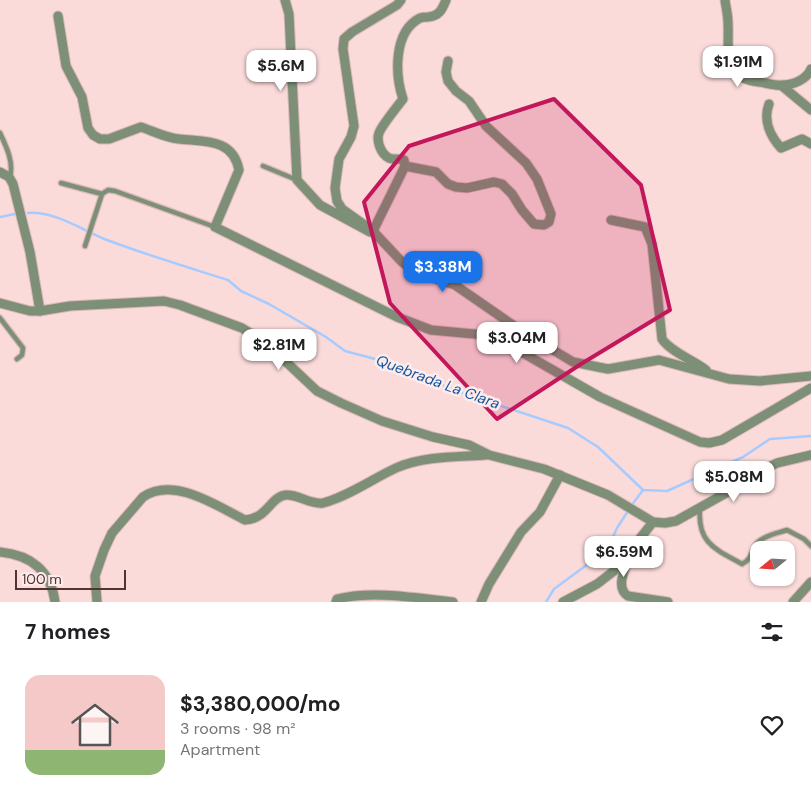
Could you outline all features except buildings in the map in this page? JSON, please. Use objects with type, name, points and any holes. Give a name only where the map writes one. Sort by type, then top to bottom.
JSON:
[{"type":"street","points":[[285,0],[290,21],[297,180],[320,205],[366,231],[373,231]]},
{"type":"street","points":[[401,0],[397,5],[352,32],[344,39],[343,49],[354,126],[351,137],[338,159],[335,188],[337,201],[342,209],[373,231],[402,262],[415,272],[454,285],[520,330],[573,362],[608,369],[659,360],[729,379],[760,381],[811,376]]},
{"type":"street","points":[[373,231],[405,166],[404,160],[390,159],[384,155],[379,145],[379,133],[403,99],[399,88],[396,63],[404,35],[421,18],[436,15],[442,10],[446,0]]},
{"type":"street","points":[[725,0],[728,22],[729,63],[732,70],[739,76],[748,80],[782,86],[802,79],[809,74],[811,68]]},
{"type":"street","points":[[58,16],[66,66],[82,97],[88,128],[93,135],[100,139],[109,139],[141,127],[177,139],[220,144],[233,153],[240,170],[215,227],[397,317],[431,330],[485,334],[495,337],[600,397],[700,442],[709,443],[722,440],[811,388]]},
{"type":"street","points":[[405,166],[436,172],[448,184],[456,187],[467,188],[494,182],[502,184],[512,194],[534,224],[544,225],[548,222],[550,214],[537,178],[526,163],[486,126],[469,101],[456,91],[448,81],[446,72],[448,62]]},
{"type":"street","points":[[782,86],[811,110]]},
{"type":"street","points":[[768,104],[766,118],[774,141],[781,148],[802,139],[811,144]]},
{"type":"street","points":[[0,172],[9,177],[13,184],[23,222],[40,311]]},
{"type":"street","points":[[611,220],[645,227],[650,235],[653,250],[662,339],[668,347],[691,359],[712,374]]},
{"type":"street","points":[[0,303],[30,311],[70,306],[164,302],[180,305],[242,328],[266,343],[317,391],[341,403],[382,421],[469,446],[489,455],[544,469],[608,495],[653,522],[665,523],[676,521],[736,488],[758,472],[777,463],[811,455]]},
{"type":"street","points":[[98,602],[95,576],[112,533],[143,497],[148,494],[161,490],[178,491],[197,497],[245,520],[254,519],[261,515],[278,498],[286,495],[321,503],[398,467],[439,458],[489,455]]},
{"type":"street","points":[[481,602],[489,584],[521,532],[540,512],[560,476]]},
{"type":"street","points":[[563,602],[608,576],[653,522]]},
{"type":"street","points":[[0,552],[27,558],[41,569],[50,583],[55,602]]},
{"type":"street","points":[[629,553],[620,587],[622,593],[628,596],[668,602]]},
{"type":"street","points":[[793,602],[811,582]]},
{"type":"street","points":[[335,601],[350,596],[371,595],[453,602]]},
{"type":"lane","points":[[0,133],[10,159],[11,175],[9,177]]},
{"type":"lane","points":[[263,166],[297,180]]},
{"type":"lane","points":[[61,183],[102,194]]},
{"type":"lane","points":[[84,246],[102,194],[108,190],[215,227]]},
{"type":"lane","points":[[0,318],[23,348],[22,355],[17,359]]},
{"type":"lane","points":[[700,508],[699,523],[712,547],[742,564],[751,557],[756,543],[787,530],[804,539],[811,546]]},
{"type":"highlighted area","points":[[554,99],[641,185],[670,310],[581,364],[497,419],[390,303],[364,202],[409,146]]},
{"type":"waterway","name":"Quebrada La Clara","points":[[28,213],[38,213],[58,218],[107,240],[228,280],[241,291],[269,304],[326,337],[345,351],[394,364],[459,392],[568,428],[598,447],[643,490],[667,491],[743,457],[770,439],[811,436]]},
{"type":"waterway","name":"Quebrada La Clara","points":[[0,217],[15,214]]},
{"type":"waterway","points":[[631,506],[643,490]]},
{"type":"waterway","points":[[546,602],[554,589],[607,550],[617,528],[628,511]]}]
